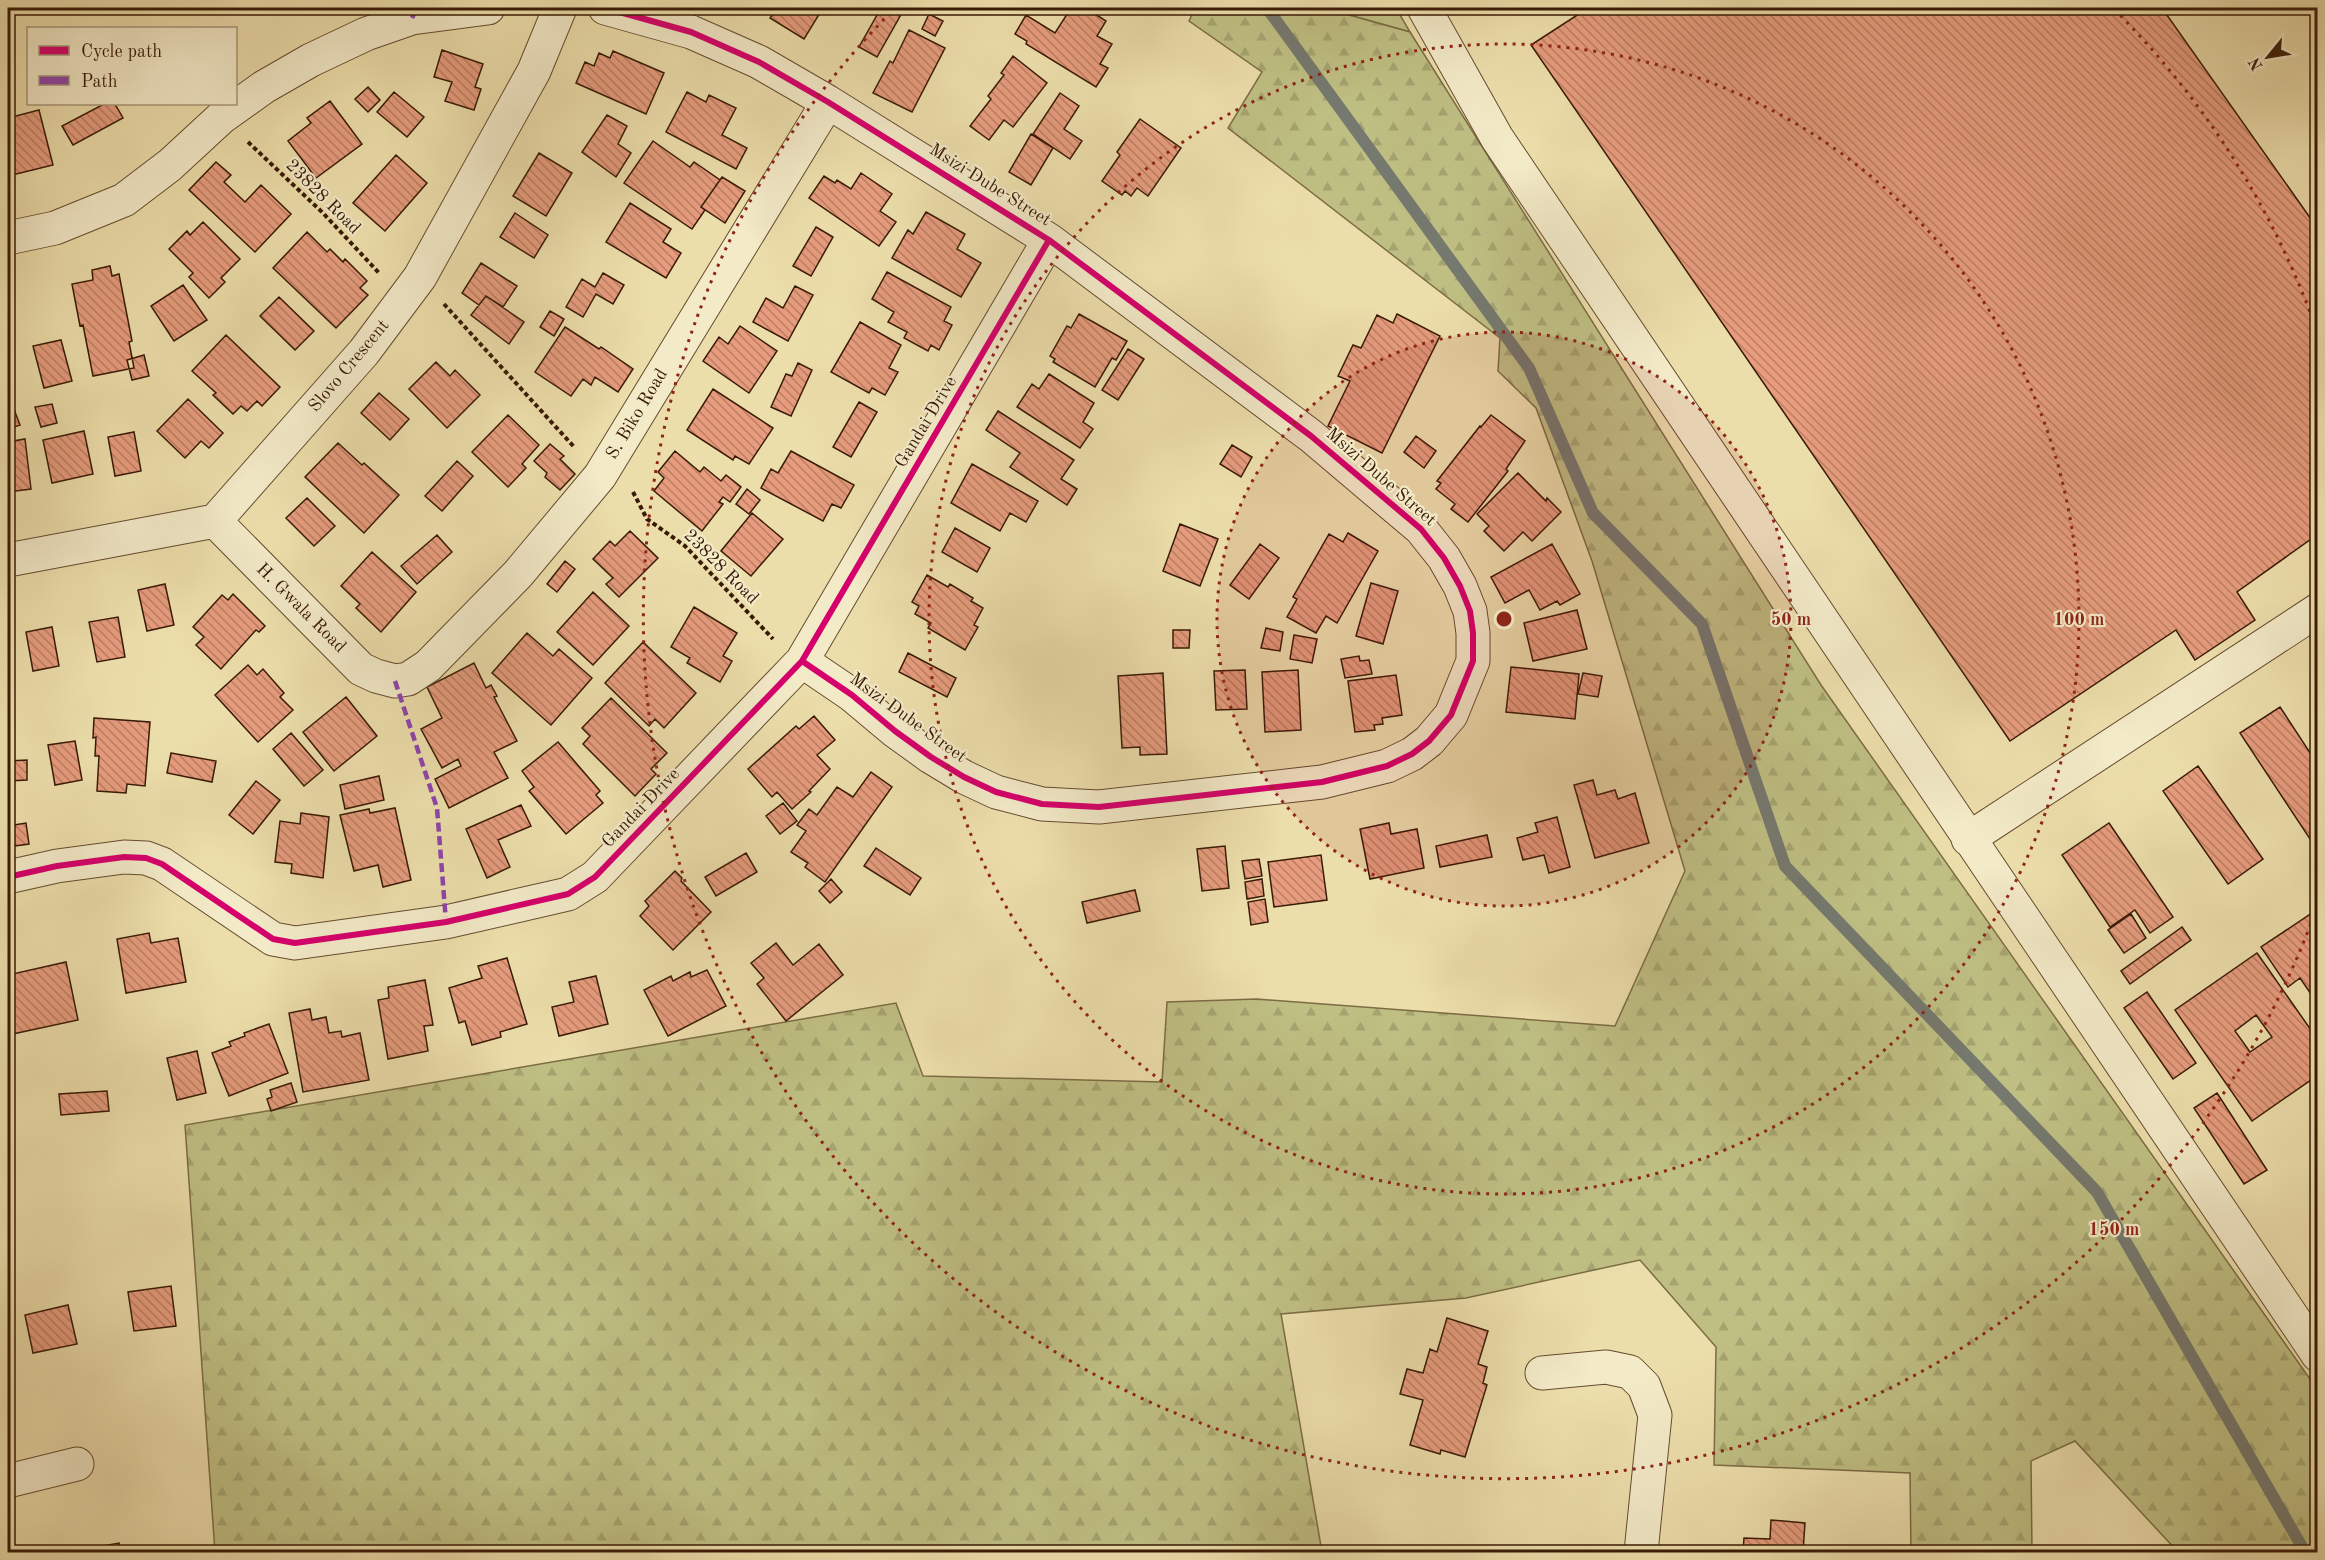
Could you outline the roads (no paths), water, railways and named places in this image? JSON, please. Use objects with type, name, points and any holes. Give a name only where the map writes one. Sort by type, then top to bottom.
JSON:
[{"type":"street","points":[[8,238],[55,228],[124,200],[170,165],[222,117],[264,87],[311,60],[366,34],[411,18],[488,8]]},
{"type":"street","name":"Slovo Crescent","points":[[215,521],[364,352],[412,288],[534,71],[563,8]]},
{"type":"street","name":"Msizi Dube Street","points":[[604,8],[691,32],[759,62],[828,102],[1049,240],[1311,436],[1422,529],[1444,558],[1460,586],[1470,611],[1473,661],[1450,715],[1429,741],[1412,754],[1387,766],[1322,782],[1099,807],[1042,804],[996,792],[964,777],[931,757],[852,695],[802,661]]},
{"type":"street","points":[[1424,8],[1497,138],[2318,1355]]},
{"type":"street","name":"S. Biko Road","points":[[395,681],[408,679],[428,666],[518,574],[606,465],[828,102]]},
{"type":"street","name":"Gandai Drive","points":[[8,877],[57,866],[124,857],[146,858],[162,864],[273,939],[295,943],[446,922],[568,894],[596,877],[802,661],[1049,240]]},
{"type":"street","points":[[8,560],[215,521]]},
{"type":"street","name":"H. Gwala Road","points":[[215,521],[361,669],[395,681]]},
{"type":"street","points":[[1968,839],[2318,610]]},
{"type":"street","points":[[1542,1373],[1606,1367],[1630,1372],[1644,1386],[1655,1415],[1641,1552]]},
{"type":"street","points":[[8,1481],[77,1464]]},
{"type":"waterway","points":[[1267,8],[1529,368],[1593,513],[1702,624],[1785,866],[2097,1192],[2305,1552]]}]
